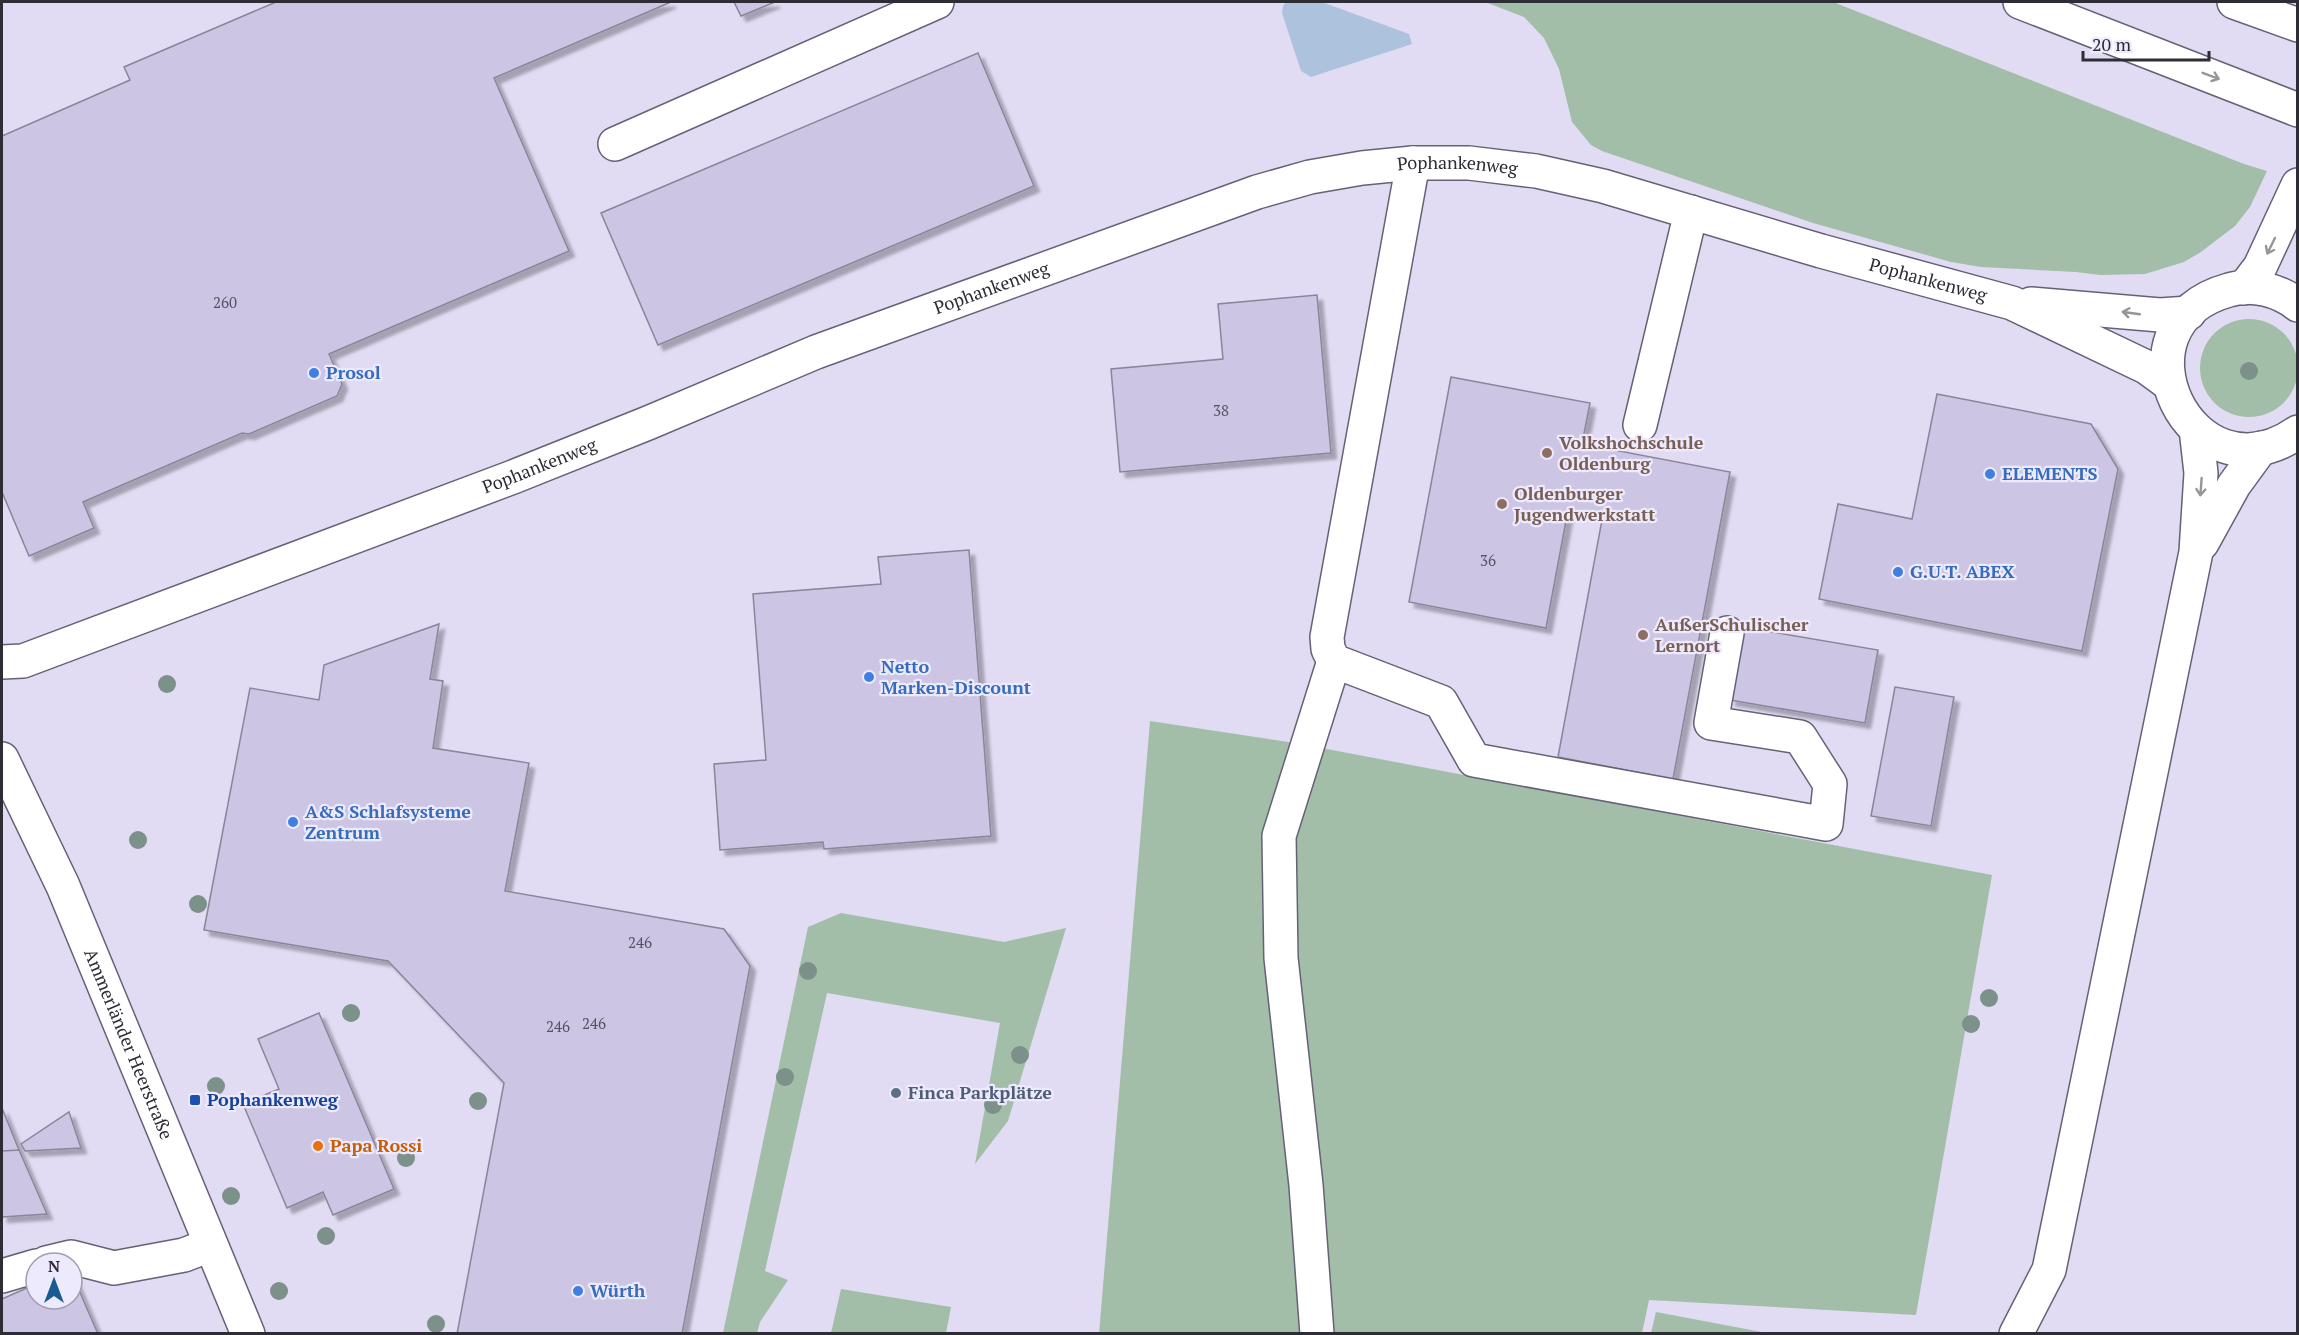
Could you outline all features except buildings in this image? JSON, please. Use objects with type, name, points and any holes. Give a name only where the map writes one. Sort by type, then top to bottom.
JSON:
[{"type":"main road","points":[[615,144],[937,2]]},
{"type":"main road","points":[[2020,2],[2298,110]]},
{"type":"main road","points":[[2234,2],[2293,23]]},
{"type":"main road","points":[[1413,164],[1327,637],[1328,649],[1334,661],[1441,702],[1474,759],[1826,824],[1830,784],[1800,737],[1711,723],[1727,633]]},
{"type":"main road","name":"Pophankenweg","points":[[2,662],[23,661],[338,543],[638,428],[816,352],[1257,192],[1335,171],[1413,164],[1469,164],[1536,171],[1603,186],[1821,251],[2012,303],[2146,367],[2168,383]]},
{"type":"main road","points":[[2244,288],[2260,267],[2298,185]]},
{"type":"main road","points":[[1640,425],[1691,212]]},
{"type":"main road","points":[[2298,304],[2278,292],[2261,288],[2244,288],[2214,294],[2189,313],[2176,330],[2169,351],[2168,383],[2178,408],[2196,429],[2206,437],[2222,444],[2247,449],[2261,448],[2298,432]]},
{"type":"main road","name":"Pophankenweg","points":[[2012,303],[2160,315],[2189,313]]},
{"type":"main road","points":[[2016,1334],[2049,1270],[2196,552],[2202,473],[2196,429]]},
{"type":"main road","points":[[2196,552],[2238,478],[2261,448]]},
{"type":"main road","points":[[1317,1334],[1306,1185],[1281,957],[1279,836],[1334,661]]},
{"type":"main road","name":"Ammerländer Heerstraße","points":[[2,759],[63,886],[248,1334]]},
{"type":"main road","points":[[84,1260],[114,1268],[184,1254],[210,1245]]},
{"type":"main road","points":[[2,1276],[24,1270]]},
{"type":"green space","points":[[1485,2],[1833,2],[2244,164],[2267,171],[2250,207],[2235,226],[2184,262],[2145,274],[2100,275],[1981,267],[1951,262],[1813,223],[1602,151],[1591,145],[1572,122],[1559,69],[1544,38],[1524,17]]},
{"type":"green space","points":[[2249,319],[2259,320],[2276,327],[2290,341],[2297,358],[2297,378],[2290,395],[2276,409],[2259,416],[2249,417],[2239,416],[2222,409],[2208,395],[2201,378],[2200,368],[2201,358],[2208,341],[2222,327],[2239,320]]},
{"type":"green space","points":[[1150,721],[1295,743],[1992,875],[1916,1315],[1649,1300],[1642,1333],[1099,1334]]},
{"type":"green space","points":[[841,913],[1004,942],[1066,928],[1008,1121],[975,1164],[1000,1023],[827,993],[765,1271],[788,1280],[760,1322],[757,1333],[723,1333],[808,927]]},
{"type":"green space","points":[[841,1289],[951,1307],[946,1333],[831,1333]]},
{"type":"green space","points":[[1656,1312],[1767,1333],[1651,1333]]},
{"type":"water","points":[[1286,2],[1322,2],[1409,34],[1412,44],[1311,77],[1301,71],[1282,13]]},
{"type":"place","name":"Prosol","points":[[314,373]]},
{"type":"place","name":"Volkshochschule Oldenburg","points":[[1547,453]]},
{"type":"place","name":"ELEMENTS","points":[[1990,474]]},
{"type":"place","name":"Oldenburger Jugendwerkstatt","points":[[1502,504]]},
{"type":"place","name":"G.U.T. ABEX","points":[[1898,572]]},
{"type":"place","name":"AußerSchulischer Lernort","points":[[1643,635]]},
{"type":"place","name":"Netto Marken-Discount","points":[[869,677]]},
{"type":"place","name":"A&S Schlafsysteme Zentrum","points":[[293,822]]},
{"type":"place","name":"Finca Parkplätze","points":[[896,1093]]},
{"type":"place","name":"Pophankenweg","points":[[195,1100]]},
{"type":"place","name":"Papa Rossi","points":[[318,1146]]},
{"type":"place","name":"Würth","points":[[578,1291]]}]
